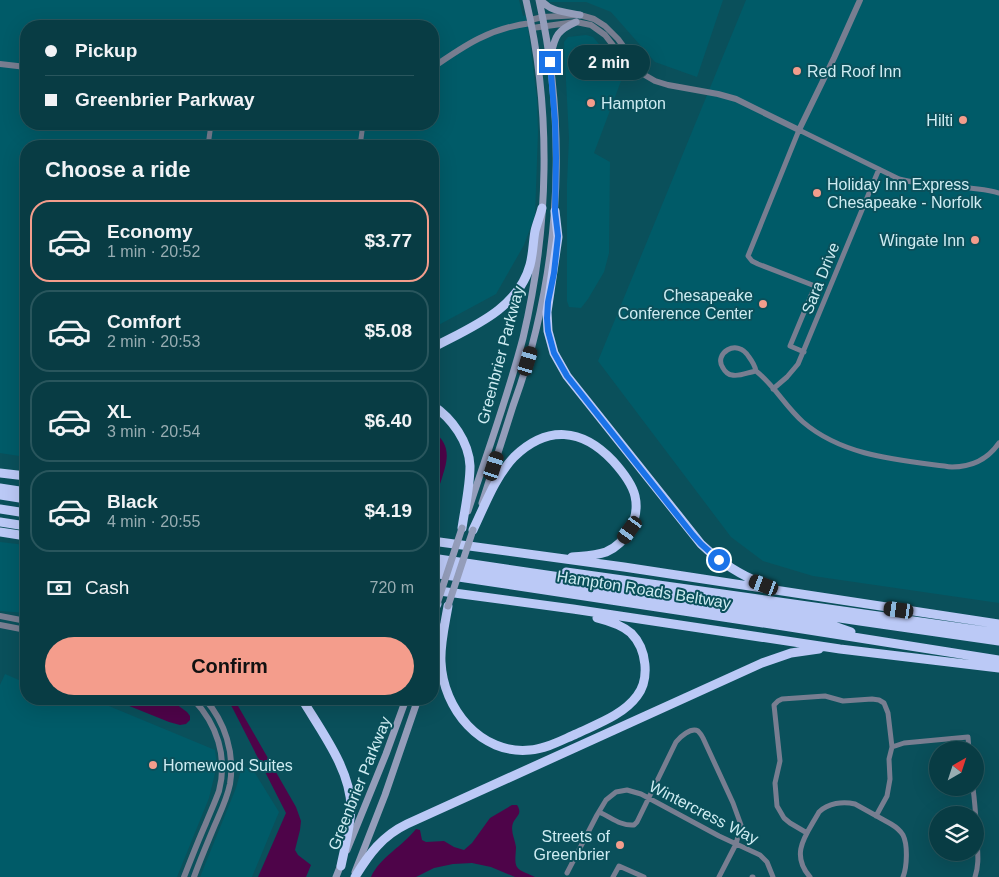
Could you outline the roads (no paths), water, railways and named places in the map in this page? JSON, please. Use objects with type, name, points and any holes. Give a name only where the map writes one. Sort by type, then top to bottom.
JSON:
[{"type":"highway","points":[[439,344],[487,319],[507,303],[517,290],[530,265],[535,232],[542,208]]},
{"type":"highway","points":[[555,211],[558,236],[547,318],[551,344],[561,367],[701,544],[719,560],[742,575],[764,585],[797,594]]},
{"type":"highway","points":[[439,410],[456,428],[464,442],[470,465],[462,528]]},
{"type":"highway","points":[[473,530],[493,487],[514,457],[539,439],[553,435],[570,435],[586,439],[608,455],[628,480],[635,498],[634,519],[630,530],[610,550],[596,555],[554,558]]},
{"type":"highway","points":[[0,473],[20,475]]},
{"type":"highway","points":[[0,488],[20,491]]},
{"type":"highway","points":[[0,495],[20,498]]},
{"type":"highway","points":[[0,504],[20,507]]},
{"type":"highway","points":[[0,509],[20,512]]},
{"type":"highway","points":[[0,522],[20,525]]},
{"type":"highway","points":[[0,532],[20,535]]},
{"type":"highway","points":[[439,542],[999,624]]},
{"type":"highway","name":"Hampton Roads Beltway","points":[[439,554],[999,633]]},
{"type":"highway","points":[[439,559],[999,641]]},
{"type":"highway","points":[[439,568],[834,626],[882,641]]},
{"type":"highway","name":"Hampton Roads Beltway","points":[[439,574],[999,660]]},
{"type":"highway","points":[[439,591],[857,651],[999,668]]},
{"type":"highway","points":[[448,606],[441,661],[445,686],[452,705],[462,720],[484,739],[504,748],[522,751],[549,745],[622,710],[638,694],[644,682],[644,656],[637,640],[622,626],[604,619],[551,606]]},
{"type":"highway","points":[[354,877],[379,843],[398,828],[762,663],[791,653],[818,649],[857,651]]},
{"type":"highway","points":[[305,705],[342,768],[349,789],[350,818],[341,866]]},
{"type":"main road","name":"Greenbrier Parkway","points":[[439,598],[505,398],[522,340],[536,272],[544,177],[543,121],[531,23],[526,0]]},
{"type":"main road","name":"Greenbrier Parkway","points":[[439,632],[521,384],[534,338],[548,272],[555,211],[555,121],[550,62],[540,0]]},
{"type":"main road","points":[[540,0],[552,9],[578,18]]},
{"type":"main road","points":[[550,62],[558,32],[578,18]]},
{"type":"main road","name":"Greenbrier Parkway","points":[[336,877],[389,748],[404,705]]},
{"type":"main road","name":"Greenbrier Parkway","points":[[354,877],[416,705]]},
{"type":"street","points":[[804,352],[790,346],[814,286],[758,264],[748,256],[799,130],[860,0]]},
{"type":"street","points":[[439,63],[476,39],[506,28],[531,23],[543,17],[578,18],[601,31],[620,53],[643,74],[655,81],[736,99],[899,179],[911,182],[975,188],[999,193]]},
{"type":"street","points":[[531,23],[544,26],[578,18]]},
{"type":"street","points":[[0,64],[20,66]]},
{"type":"street","name":"Sara Drive","points":[[773,389],[794,368],[804,352],[879,170]]},
{"type":"street","points":[[756,371],[737,376],[730,375],[722,367],[722,357],[730,348],[741,348],[748,354],[756,371],[791,411],[805,423],[818,433],[839,444],[870,455],[960,467],[983,459],[999,443]]},
{"type":"street","points":[[20,620],[0,618],[0,626],[20,629]]},
{"type":"street","points":[[807,833],[784,818],[777,806],[775,783],[780,761],[774,705],[782,699],[825,696],[843,701],[872,699],[884,703],[888,712],[892,747],[889,759],[890,779],[887,796],[876,816]]},
{"type":"street","points":[[184,877],[218,793],[222,775],[220,747],[214,729],[198,705]]},
{"type":"street","points":[[194,877],[224,802],[231,775],[227,738],[211,705]]},
{"type":"street","points":[[599,812],[619,824],[634,825],[650,798],[678,739],[687,733],[695,730],[698,731],[733,803],[741,825],[736,844],[718,877]]},
{"type":"street","points":[[892,747],[904,743],[968,737],[968,741]]},
{"type":"street","name":"Wintercress Way","points":[[567,873],[606,800],[616,792],[627,790],[650,798],[719,836],[760,855],[766,862],[773,877]]},
{"type":"street","points":[[974,796],[977,818],[978,864],[974,877]]},
{"type":"street","points":[[810,877],[800,857],[800,849],[807,833],[819,812],[828,805],[850,803],[896,827],[902,834],[906,864],[903,877]]},
{"type":"street","points":[[613,877],[619,866],[644,877]]},
{"type":"place","name":"Red Roof Inn","points":[[797,71]]},
{"type":"place","name":"Hampton","points":[[591,103]]},
{"type":"place","name":"Hilti","points":[[963,120]]},
{"type":"place","name":"Holiday Inn Express Chesapeake - Norfolk","points":[[817,193]]},
{"type":"place","name":"Wingate Inn","points":[[975,240]]},
{"type":"place","name":"Chesapeake Conference Center","points":[[763,304]]},
{"type":"place","name":"Homewood Suites","points":[[153,765]]},
{"type":"place","name":"Streets of Greenbrier","points":[[620,845]]}]
